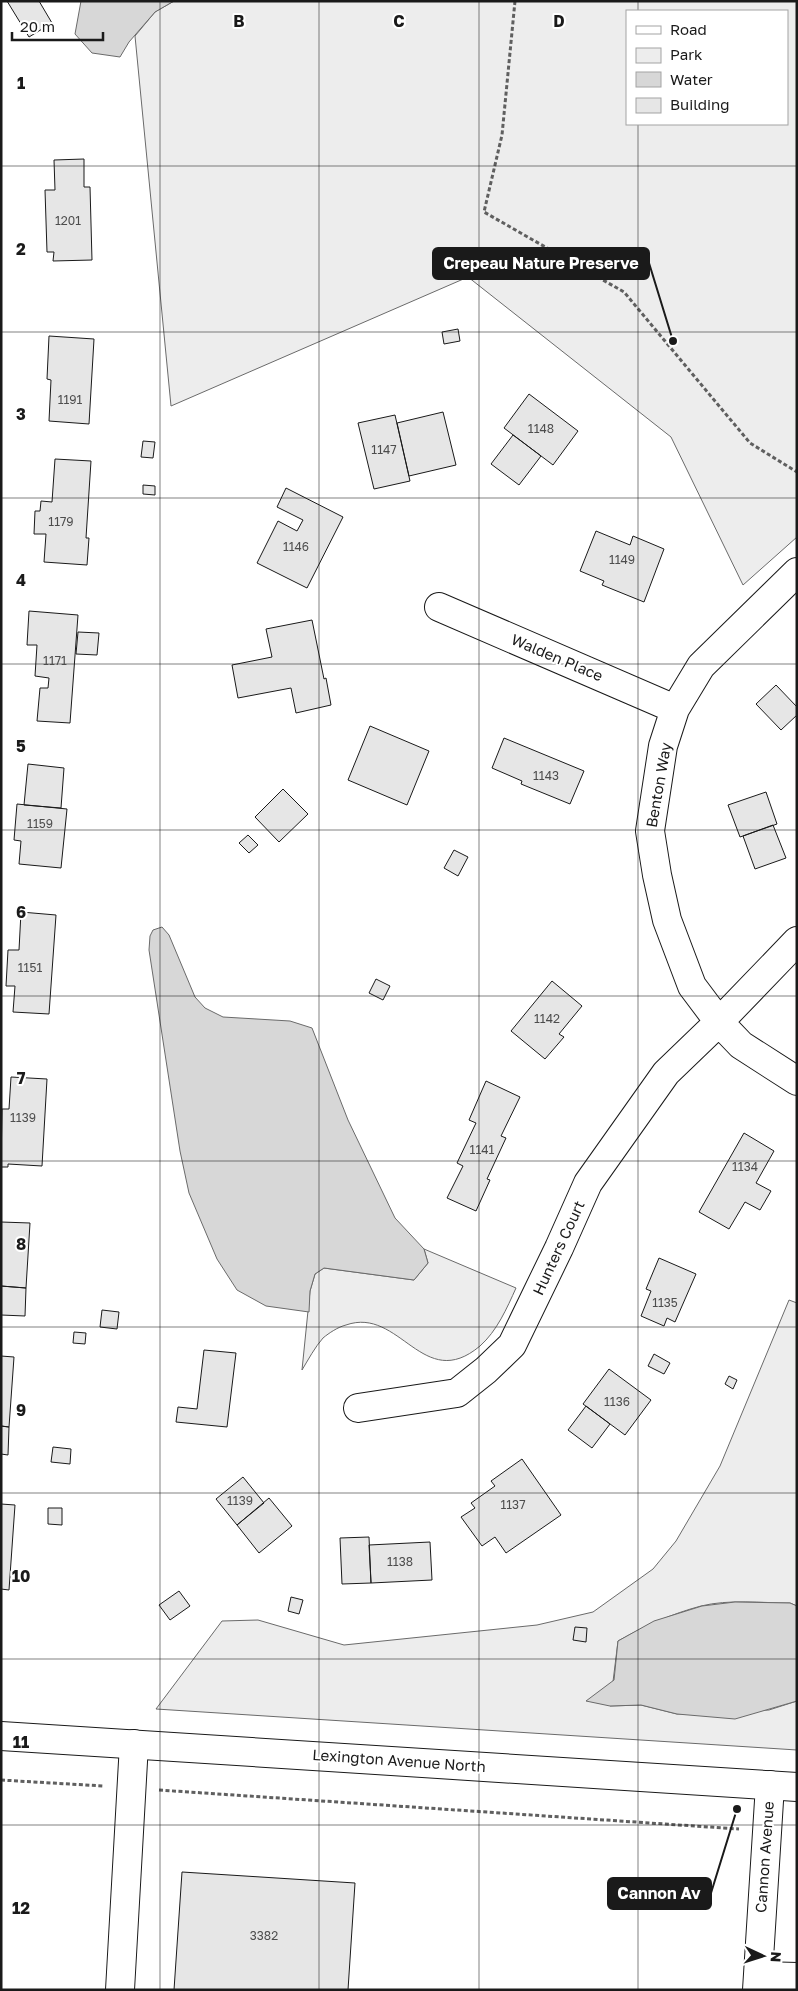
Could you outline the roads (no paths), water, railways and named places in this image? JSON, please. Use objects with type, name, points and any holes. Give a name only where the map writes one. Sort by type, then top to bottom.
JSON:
[{"type":"street","name":"Benton Way","points":[[797,572],[701,666],[676,709],[663,746],[650,831],[667,920],[692,986],[719,1022],[741,1045],[797,1081]]},
{"type":"street","name":"Walden Place","points":[[439,607],[676,709]]},
{"type":"street","name":"Hunters Court","points":[[358,1408],[456,1392],[486,1370],[512,1344],[560,1248],[588,1183],[666,1073],[719,1022],[797,941]]},
{"type":"street","name":"Lexington Avenue North","points":[[1,1736],[797,1787]]},
{"type":"street","points":[[120,1990],[134,1744]]},
{"type":"street","name":"Cannon Avenue","points":[[757,1983],[770,1785]]},
{"type":"street","points":[[757,1983],[797,1977]]},
{"type":"water","points":[[81,1],[174,1],[155,12],[129,42],[120,57],[92,53],[75,34]]},
{"type":"water","points":[[162,927],[169,935],[195,997],[205,1008],[223,1017],[290,1021],[312,1028],[348,1120],[395,1218],[424,1249],[428,1263],[414,1280],[324,1268],[315,1274],[310,1291],[309,1312],[266,1306],[237,1290],[217,1259],[189,1193],[180,1151],[149,950],[150,936],[153,930]]},
{"type":"water","points":[[735,1602],[790,1603],[797,1606],[797,1701],[735,1719],[677,1714],[641,1705],[610,1706],[586,1701],[614,1680],[618,1641],[654,1621],[702,1606]]},
{"type":"place","name":"Crepeau Nature Preserve","points":[[673,341]]},
{"type":"place","name":"Cannon Av","points":[[737,1809]]}]
